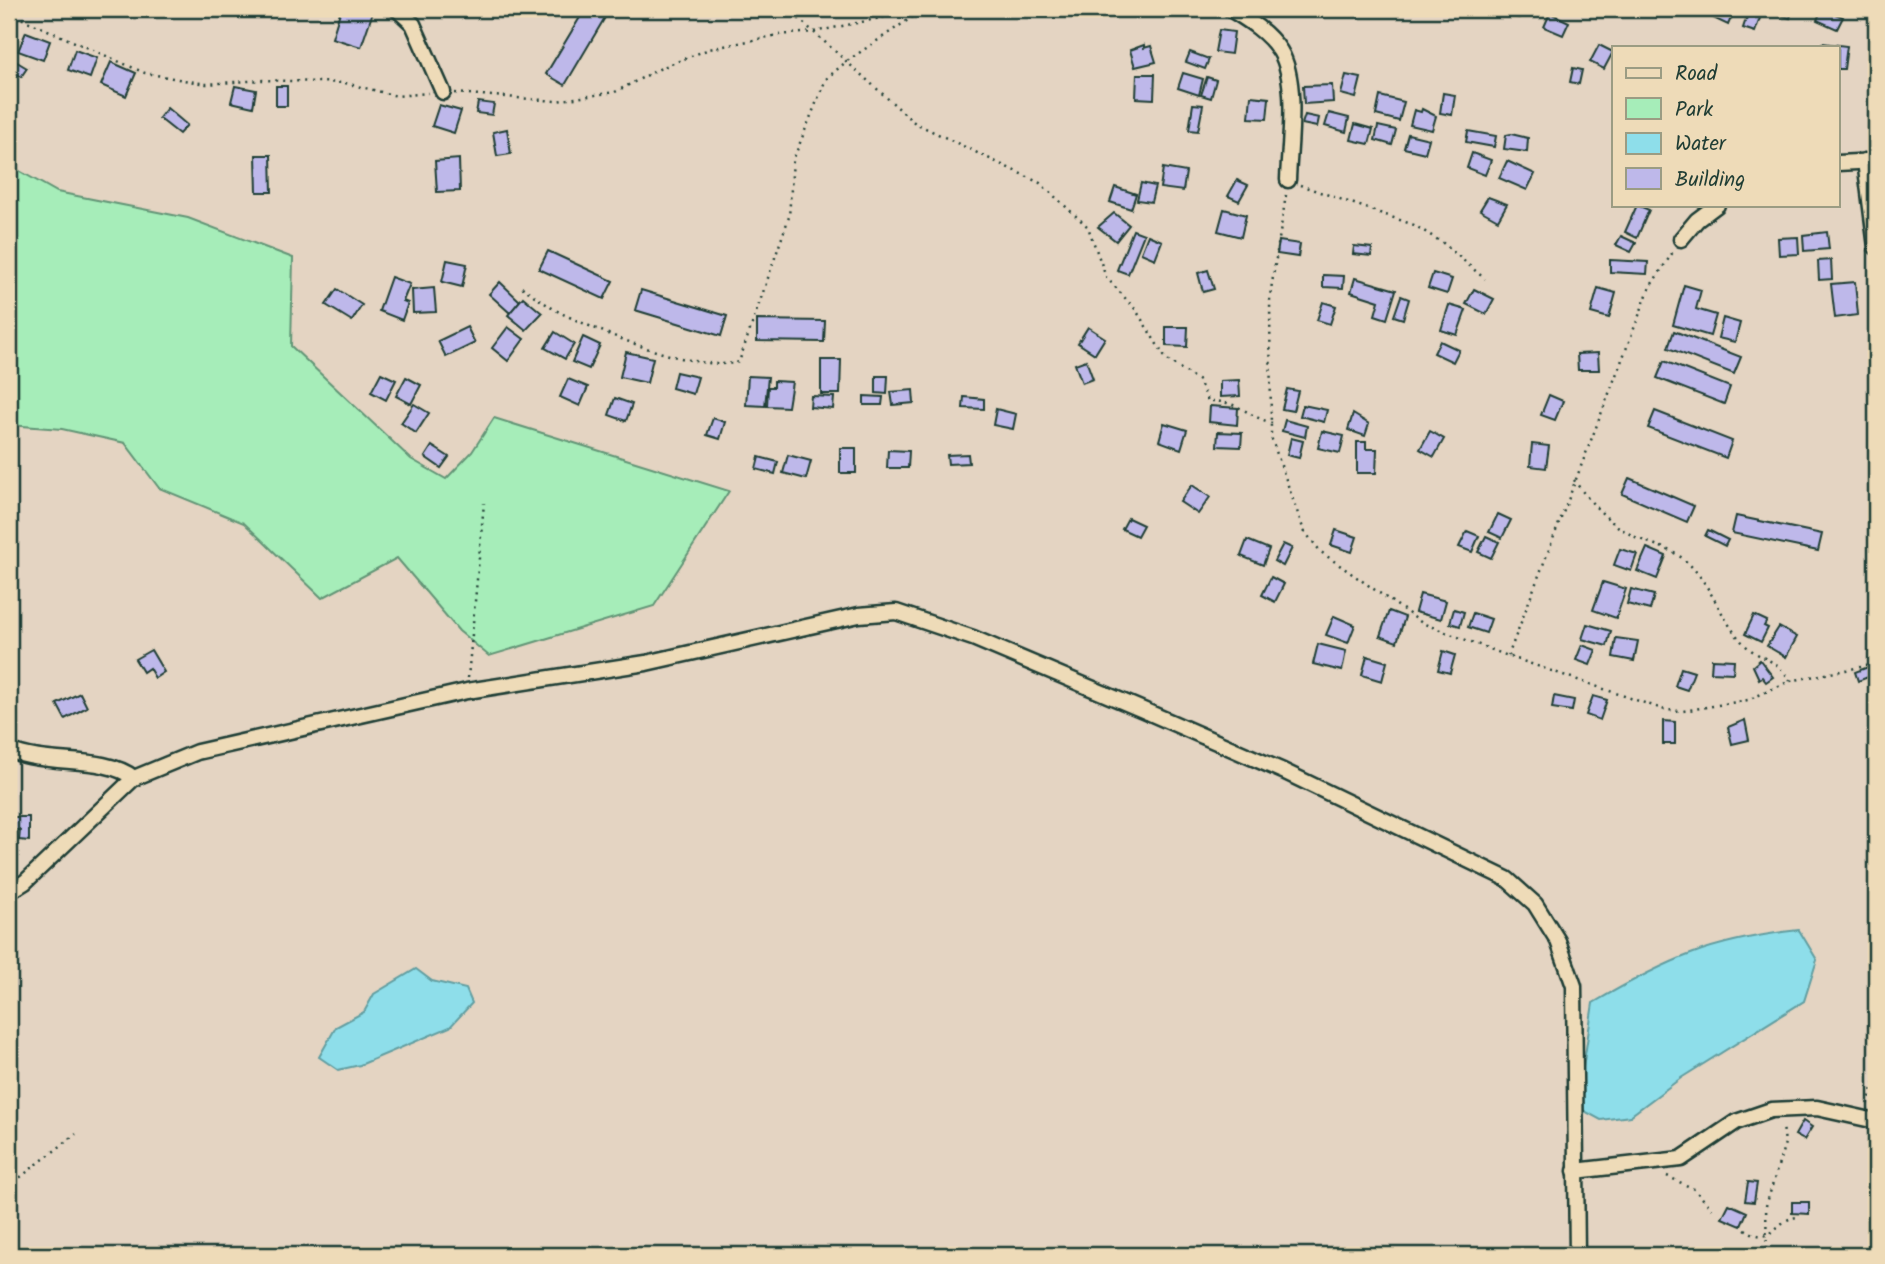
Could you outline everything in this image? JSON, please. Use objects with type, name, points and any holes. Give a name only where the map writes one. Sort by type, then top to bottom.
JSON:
[{"type":"street","points":[[397,9],[413,24],[443,92]]},
{"type":"street","points":[[1230,9],[1260,28],[1280,51],[1289,77],[1288,180]]},
{"type":"street","points":[[1840,163],[1871,161],[1876,247]]},
{"type":"street","points":[[1681,239],[1697,220],[1716,206]]},
{"type":"street","points":[[9,892],[25,882],[134,778],[197,752],[467,691],[646,663],[859,615],[896,612],[973,638],[1283,771],[1507,879],[1535,904],[1558,941],[1574,986],[1577,1255]]},
{"type":"street","points":[[9,750],[41,760],[113,766],[134,778]]},
{"type":"street","points":[[1575,1171],[1656,1164],[1681,1159],[1737,1122],[1771,1110],[1816,1108],[1870,1119]]},
{"type":"path","points":[[788,9],[915,123],[1040,183],[1087,227],[1106,278],[1136,310],[1166,359],[1194,376],[1208,401],[1234,403],[1259,419],[1272,423]]},
{"type":"path","points":[[9,13],[145,73],[206,84],[263,80],[345,83],[397,96],[443,92],[556,100],[615,92],[661,68],[709,49],[778,35],[814,32],[923,10]]},
{"type":"path","points":[[522,288],[561,313],[673,357],[727,365],[739,362],[789,217],[793,160],[826,79],[847,61],[923,10]]},
{"type":"path","points":[[1485,279],[1443,243],[1413,225],[1288,180],[1269,296],[1271,437],[1304,531],[1321,552],[1422,623],[1665,710],[1683,711],[1748,700],[1790,681],[1876,664]]},
{"type":"path","points":[[1508,656],[1650,287],[1681,239]]},
{"type":"path","points":[[1574,480],[1588,501],[1627,533],[1680,556],[1695,569],[1715,605],[1745,646],[1781,665],[1790,681]]},
{"type":"path","points":[[467,691],[484,503]]},
{"type":"path","points":[[1870,1119],[1876,1081]]},
{"type":"path","points":[[1767,1255],[1769,1189],[1785,1136],[1782,1122],[1771,1110]]},
{"type":"path","points":[[9,1186],[76,1134]]},
{"type":"path","points":[[1656,1164],[1663,1174],[1694,1189],[1712,1209]]},
{"type":"path","points":[[1745,1229],[1759,1237],[1768,1236],[1787,1220],[1799,1217]]},
{"type":"green space","points":[[9,165],[57,192],[188,218],[293,258],[291,346],[411,459],[446,479],[472,452],[494,418],[729,491],[654,606],[489,656],[459,631],[397,558],[322,598],[244,523],[159,488],[125,443],[62,429],[9,425]]},
{"type":"water","points":[[1799,930],[1817,960],[1804,1001],[1681,1078],[1630,1116],[1601,1120],[1577,1107],[1593,1003],[1645,974],[1692,954],[1741,939]]},
{"type":"water","points":[[416,969],[432,981],[466,989],[472,1003],[450,1027],[360,1065],[338,1070],[319,1057],[336,1027],[364,1012],[374,994]]},
{"type":"building","points":[[341,9],[373,12],[361,47],[332,38]]},
{"type":"building","points":[[585,9],[610,9],[565,85],[546,74]]},
{"type":"building","points":[[1502,9],[1522,9],[1519,18],[1501,13]]},
{"type":"building","points":[[1712,9],[1735,9],[1728,25],[1709,16]]},
{"type":"building","points":[[1771,9],[1793,9],[1790,18],[1770,12]]},
{"type":"building","points":[[1822,9],[1843,17],[1837,29],[1817,20]]},
{"type":"building","points":[[1550,13],[1569,22],[1563,35],[1544,27]]},
{"type":"building","points":[[1748,13],[1760,18],[1755,32],[1743,28]]},
{"type":"building","points":[[1219,30],[1234,32],[1231,54],[1215,52]]},
{"type":"building","points":[[26,32],[50,41],[43,60],[18,51]]},
{"type":"building","points":[[1822,43],[1847,46],[1844,69],[1840,69],[1840,46],[1821,46]]},
{"type":"building","points":[[1144,45],[1144,48],[1151,46],[1156,62],[1135,67],[1130,50]]},
{"type":"building","points":[[1599,45],[1612,52],[1604,69],[1590,62]]},
{"type":"building","points":[[75,50],[97,58],[90,78],[68,70]]},
{"type":"building","points":[[1190,52],[1209,59],[1205,69],[1186,62]]},
{"type":"building","points":[[12,59],[27,68],[21,77],[9,70]]},
{"type":"building","points":[[111,62],[136,73],[126,96],[101,85]]},
{"type":"building","points":[[1573,68],[1582,70],[1579,84],[1570,82]]},
{"type":"building","points":[[1183,73],[1203,79],[1199,95],[1178,88]]},
{"type":"building","points":[[1137,74],[1155,74],[1154,99],[1136,98]]},
{"type":"building","points":[[1346,75],[1361,78],[1356,98],[1341,94]]},
{"type":"building","points":[[1207,77],[1216,80],[1211,98],[1201,95]]},
{"type":"building","points":[[1332,85],[1333,102],[1304,104],[1303,86]]},
{"type":"building","points":[[235,86],[256,90],[253,107],[231,102]]},
{"type":"building","points":[[276,86],[287,86],[287,106],[276,106]]},
{"type":"building","points":[[1443,93],[1455,95],[1452,115],[1440,113]]},
{"type":"building","points":[[1251,96],[1269,98],[1267,119],[1249,118]]},
{"type":"building","points":[[1380,96],[1404,102],[1399,121],[1376,115]]},
{"type":"building","points":[[478,102],[494,104],[492,115],[476,113]]},
{"type":"building","points":[[1193,104],[1203,105],[1198,131],[1189,130]]},
{"type":"building","points":[[439,105],[461,111],[454,133],[432,126]]},
{"type":"building","points":[[167,108],[187,125],[179,134],[159,118]]},
{"type":"building","points":[[1422,109],[1436,116],[1432,130],[1410,125],[1414,110],[1421,112]]},
{"type":"building","points":[[1869,109],[1876,109],[1876,130],[1868,130]]},
{"type":"building","points":[[1329,113],[1349,118],[1346,132],[1325,126]]},
{"type":"building","points":[[1305,115],[1319,118],[1317,127],[1302,124]]},
{"type":"building","points":[[1355,124],[1373,129],[1369,144],[1351,140]]},
{"type":"building","points":[[1378,126],[1396,130],[1392,145],[1375,140]]},
{"type":"building","points":[[507,129],[511,154],[497,156],[493,132]]},
{"type":"building","points":[[1468,131],[1496,136],[1494,147],[1466,142]]},
{"type":"building","points":[[1408,134],[1429,139],[1425,153],[1404,148]]},
{"type":"building","points":[[1506,135],[1528,138],[1527,152],[1504,149]]},
{"type":"building","points":[[1472,153],[1491,160],[1485,175],[1467,168]]},
{"type":"building","points":[[256,155],[271,155],[272,192],[257,192]]},
{"type":"building","points":[[459,159],[460,191],[437,192],[435,161]]},
{"type":"building","points":[[1507,161],[1535,174],[1527,190],[1499,178]]},
{"type":"building","points":[[1163,168],[1186,172],[1183,191],[1160,188]]},
{"type":"building","points":[[1237,180],[1248,185],[1239,201],[1228,196]]},
{"type":"building","points":[[1141,183],[1155,186],[1151,202],[1137,200]]},
{"type":"building","points":[[1115,187],[1136,194],[1131,209],[1110,202]]},
{"type":"building","points":[[1488,197],[1507,204],[1498,220],[1480,210]]},
{"type":"building","points":[[1637,206],[1649,210],[1637,238],[1625,232]]},
{"type":"building","points":[[1224,209],[1246,215],[1241,237],[1218,231]]},
{"type":"building","points":[[1114,213],[1129,225],[1116,241],[1098,227]]},
{"type":"building","points":[[1133,230],[1144,234],[1128,274],[1117,270]]},
{"type":"building","points":[[1827,232],[1829,249],[1804,251],[1803,235]]},
{"type":"building","points":[[1148,235],[1162,241],[1155,259],[1141,253]]},
{"type":"building","points":[[1621,236],[1636,243],[1631,252],[1616,245]]},
{"type":"building","points":[[1798,237],[1799,254],[1779,255],[1778,238]]},
{"type":"building","points":[[1279,241],[1300,244],[1298,257],[1277,254]]},
{"type":"building","points":[[1354,246],[1372,248],[1371,256],[1353,254]]},
{"type":"building","points":[[548,251],[613,281],[604,299],[539,269]]},
{"type":"building","points":[[447,260],[467,264],[462,287],[442,282]]},
{"type":"building","points":[[1610,260],[1648,262],[1647,274],[1610,272]]},
{"type":"building","points":[[1831,260],[1832,279],[1819,280],[1818,261]]},
{"type":"building","points":[[1208,270],[1214,289],[1203,292],[1198,273]]},
{"type":"building","points":[[1433,273],[1452,279],[1447,294],[1428,288]]},
{"type":"building","points":[[1323,275],[1344,276],[1343,288],[1323,287]]},
{"type":"building","points":[[391,277],[410,284],[403,301],[408,303],[402,320],[379,311]]},
{"type":"building","points":[[1355,278],[1396,290],[1387,319],[1375,315],[1379,301],[1351,292]]},
{"type":"building","points":[[500,282],[520,301],[510,313],[489,294]]},
{"type":"building","points":[[1855,282],[1858,315],[1835,318],[1831,284]]},
{"type":"building","points":[[1684,285],[1701,290],[1696,309],[1716,315],[1710,336],[1673,325]]},
{"type":"building","points":[[434,288],[436,312],[413,313],[412,290]]},
{"type":"building","points":[[1598,288],[1616,293],[1609,318],[1591,313]]},
{"type":"building","points":[[337,289],[362,305],[352,321],[326,305]]},
{"type":"building","points":[[1474,289],[1494,299],[1486,314],[1466,304]]},
{"type":"building","points":[[641,290],[727,316],[721,336],[635,310]]},
{"type":"building","points":[[1401,296],[1409,299],[1403,319],[1394,316]]},
{"type":"building","points":[[523,297],[542,313],[526,330],[508,315]]},
{"type":"building","points":[[1323,302],[1336,306],[1330,324],[1317,320]]},
{"type":"building","points":[[1449,305],[1466,310],[1457,335],[1441,330]]},
{"type":"building","points":[[1723,318],[1740,323],[1735,342],[1718,338]]},
{"type":"building","points":[[757,320],[825,321],[824,342],[757,341]]},
{"type":"building","points":[[467,327],[475,343],[446,357],[438,341]]},
{"type":"building","points":[[508,327],[524,339],[508,361],[492,348]]},
{"type":"building","points":[[1088,327],[1105,338],[1095,354],[1078,343]]},
{"type":"building","points":[[1166,327],[1188,327],[1187,347],[1166,346]]},
{"type":"building","points":[[1674,331],[1741,357],[1734,374],[1668,348]]},
{"type":"building","points":[[555,332],[574,344],[565,359],[545,348]]},
{"type":"building","points":[[583,337],[600,345],[589,369],[572,362]]},
{"type":"building","points":[[1440,341],[1459,350],[1453,362],[1434,353]]},
{"type":"building","points":[[626,352],[653,358],[647,383],[620,377]]},
{"type":"building","points":[[1598,353],[1599,370],[1578,370],[1577,354]]},
{"type":"building","points":[[821,360],[841,360],[840,394],[821,394]]},
{"type":"building","points":[[1086,360],[1093,379],[1082,383],[1075,364]]},
{"type":"building","points":[[1664,361],[1730,387],[1724,404],[1657,378]]},
{"type":"building","points":[[676,372],[698,377],[693,394],[672,388]]},
{"type":"building","points":[[381,373],[396,380],[386,400],[371,392]]},
{"type":"building","points":[[748,376],[768,377],[765,406],[746,405]]},
{"type":"building","points":[[876,376],[888,376],[887,394],[876,393]]},
{"type":"building","points":[[406,377],[421,385],[411,404],[396,396]]},
{"type":"building","points":[[568,379],[588,387],[580,406],[560,397]]},
{"type":"building","points":[[1239,380],[1240,396],[1220,397],[1220,381]]},
{"type":"building","points":[[774,381],[792,382],[788,407],[767,406],[768,387],[774,387]]},
{"type":"building","points":[[1287,389],[1298,391],[1293,411],[1282,409]]},
{"type":"building","points":[[913,390],[914,403],[893,405],[891,392]]},
{"type":"building","points":[[1549,395],[1563,401],[1555,420],[1541,415]]},
{"type":"building","points":[[811,396],[834,397],[833,409],[810,407]]},
{"type":"building","points":[[864,396],[883,397],[882,405],[864,405]]},
{"type":"building","points":[[964,397],[984,399],[984,409],[963,408]]},
{"type":"building","points":[[615,398],[632,404],[626,421],[609,415]]},
{"type":"building","points":[[414,404],[429,413],[416,433],[401,423]]},
{"type":"building","points":[[1303,405],[1327,410],[1324,422],[1300,416]]},
{"type":"building","points":[[1210,406],[1238,408],[1237,425],[1209,422]]},
{"type":"building","points":[[996,409],[1016,414],[1013,429],[993,425]]},
{"type":"building","points":[[1655,411],[1732,441],[1726,458],[1648,428]]},
{"type":"building","points":[[1353,414],[1369,424],[1365,436],[1348,430]]},
{"type":"building","points":[[713,418],[725,422],[720,439],[707,435]]},
{"type":"building","points":[[1285,420],[1307,426],[1305,437],[1282,431]]},
{"type":"building","points":[[1164,423],[1187,430],[1181,449],[1159,441]]},
{"type":"building","points":[[1322,431],[1344,436],[1340,453],[1318,448]]},
{"type":"building","points":[[1430,431],[1444,439],[1434,457],[1420,449]]},
{"type":"building","points":[[1218,432],[1242,433],[1241,447],[1217,446]]},
{"type":"building","points":[[1291,438],[1303,441],[1299,458],[1287,455]]},
{"type":"building","points":[[1357,442],[1366,442],[1366,449],[1377,449],[1376,473],[1357,473]]},
{"type":"building","points":[[1532,444],[1549,446],[1546,468],[1530,466]]},
{"type":"building","points":[[432,446],[449,457],[441,468],[425,457]]},
{"type":"building","points":[[840,448],[856,448],[856,473],[840,473]]},
{"type":"building","points":[[888,450],[909,451],[908,468],[887,468]]},
{"type":"building","points":[[968,454],[969,463],[948,464],[947,455]]},
{"type":"building","points":[[788,455],[811,461],[806,479],[783,473]]},
{"type":"building","points":[[759,457],[778,462],[775,474],[756,469]]},
{"type":"building","points":[[1629,478],[1694,506],[1687,522],[1622,494]]},
{"type":"building","points":[[1192,485],[1210,497],[1198,514],[1180,502]]},
{"type":"building","points":[[1498,514],[1511,520],[1502,538],[1489,532]]},
{"type":"building","points":[[1736,516],[1822,534],[1818,551],[1732,533]]},
{"type":"building","points":[[1128,518],[1143,525],[1137,536],[1122,529]]},
{"type":"building","points":[[1336,530],[1357,537],[1352,552],[1331,545]]},
{"type":"building","points":[[1708,530],[1728,540],[1725,546],[1705,536]]},
{"type":"building","points":[[1467,531],[1479,536],[1472,552],[1459,547]]},
{"type":"building","points":[[1486,536],[1499,542],[1491,558],[1478,552]]},
{"type":"building","points":[[1247,540],[1269,549],[1263,565],[1241,556]]},
{"type":"building","points":[[1283,544],[1292,548],[1283,566],[1274,561]]},
{"type":"building","points":[[1647,548],[1666,556],[1657,579],[1637,571]]},
{"type":"building","points":[[1620,549],[1637,554],[1631,571],[1614,565]]},
{"type":"building","points":[[1271,577],[1284,584],[1275,602],[1262,595]]},
{"type":"building","points":[[1603,582],[1626,589],[1616,618],[1593,610]]},
{"type":"building","points":[[1631,589],[1654,595],[1650,610],[1627,604]]},
{"type":"building","points":[[1420,594],[1446,601],[1441,619],[1415,612]]},
{"type":"building","points":[[1454,609],[1464,612],[1460,626],[1450,623]]},
{"type":"building","points":[[1389,611],[1405,617],[1397,642],[1380,636]]},
{"type":"building","points":[[1473,613],[1491,619],[1486,633],[1468,627]]},
{"type":"building","points":[[1754,615],[1767,621],[1764,626],[1768,628],[1761,642],[1745,634]]},
{"type":"building","points":[[1334,616],[1355,625],[1348,643],[1326,635]]},
{"type":"building","points":[[1587,624],[1611,631],[1607,646],[1582,639]]},
{"type":"building","points":[[1779,627],[1797,637],[1786,657],[1767,646]]},
{"type":"building","points":[[1616,638],[1638,641],[1634,661],[1613,657]]},
{"type":"building","points":[[1318,644],[1346,651],[1342,671],[1313,664]]},
{"type":"building","points":[[1582,645],[1596,650],[1590,665],[1576,660]]},
{"type":"building","points":[[151,650],[164,672],[155,678],[149,668],[143,672],[135,659]]},
{"type":"building","points":[[1443,651],[1455,655],[1450,673],[1438,670]]},
{"type":"building","points":[[1367,656],[1387,662],[1382,681],[1362,675]]},
{"type":"building","points":[[1712,659],[1734,660],[1733,673],[1711,672]]},
{"type":"building","points":[[1760,660],[1773,677],[1766,682],[1762,677],[1759,679],[1753,666]]},
{"type":"building","points":[[1876,664],[1876,674],[1858,681],[1855,672]]},
{"type":"building","points":[[1681,668],[1694,672],[1687,690],[1675,686]]},
{"type":"building","points":[[80,693],[87,707],[65,719],[57,704]]},
{"type":"building","points":[[1554,696],[1574,700],[1572,711],[1552,708]]},
{"type":"building","points":[[1593,696],[1607,700],[1600,720],[1586,715]]},
{"type":"building","points":[[1745,720],[1749,740],[1732,744],[1728,727]]},
{"type":"building","points":[[1663,721],[1675,722],[1675,744],[1663,744]]},
{"type":"building","points":[[9,817],[29,817],[29,841],[19,840],[20,830],[9,830]]},
{"type":"building","points":[[1803,1121],[1812,1127],[1804,1140],[1795,1135]]},
{"type":"building","points":[[1748,1182],[1757,1183],[1754,1202],[1745,1201]]},
{"type":"building","points":[[1792,1202],[1809,1202],[1809,1214],[1792,1213]]},
{"type":"building","points":[[1729,1204],[1747,1212],[1741,1226],[1722,1218]]}]
